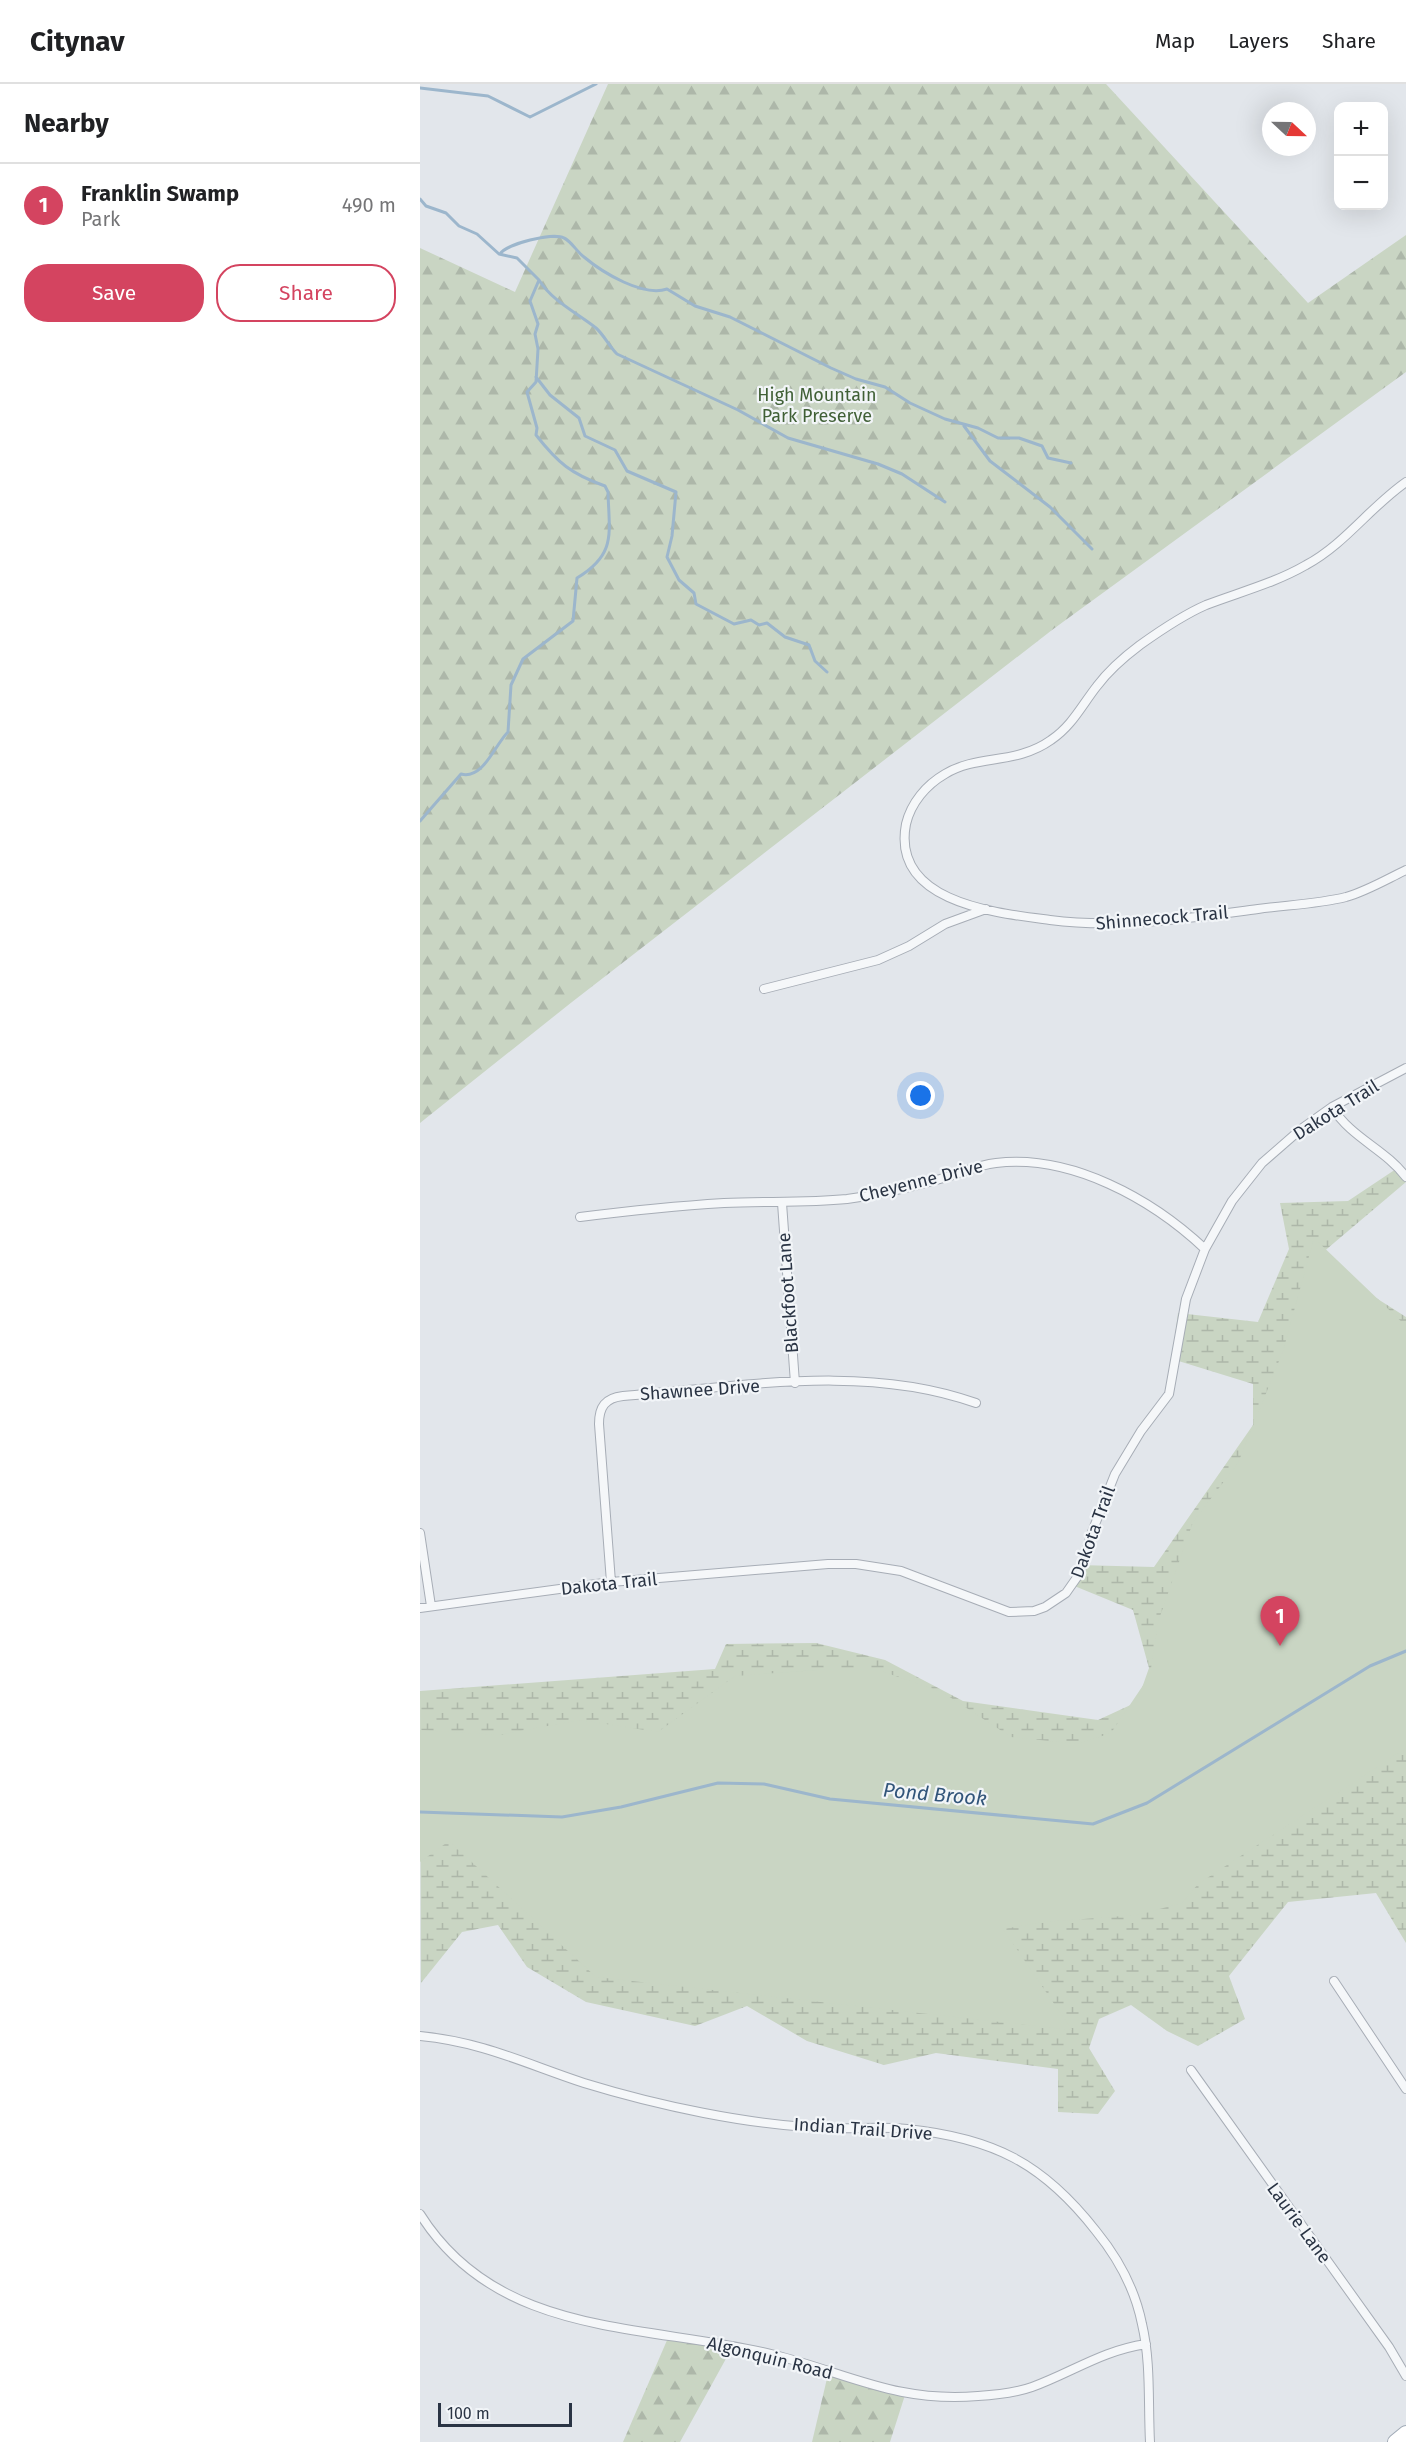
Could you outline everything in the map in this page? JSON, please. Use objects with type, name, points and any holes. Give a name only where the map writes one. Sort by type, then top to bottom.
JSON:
[{"type":"main road","points":[[1395,2442],[1406,2433]]},
{"type":"street","name":"Shinnecock Trail","points":[[1406,482],[1339,543],[1307,565],[1188,614],[1139,646],[1104,677],[1073,721],[1050,741],[1022,756],[959,767],[934,780],[923,791],[910,811],[906,830],[906,844],[913,868],[920,879],[938,893],[986,909],[1062,922],[1158,922],[1346,897],[1406,870]]},
{"type":"street","points":[[764,989],[878,960],[909,946],[945,924],[986,909]]},
{"type":"street","name":"Dakota Trail","points":[[420,1608],[611,1582],[828,1564],[856,1564],[924,1578],[1009,1612],[1034,1611],[1056,1601],[1066,1593],[1080,1574],[1104,1499],[1115,1474],[1137,1438],[1169,1394],[1179,1328],[1204,1249],[1232,1201],[1262,1163],[1301,1129],[1332,1107],[1406,1068]]},
{"type":"street","points":[[1332,1107],[1347,1128],[1384,1153],[1406,1177]]},
{"type":"street","name":"Cheyenne Drive","points":[[580,1217],[673,1207],[782,1203],[878,1194],[910,1188],[979,1166],[996,1163],[1030,1163],[1082,1174],[1132,1196],[1178,1226],[1204,1249]]},
{"type":"street","name":"Blackfoot Lane","points":[[782,1203],[795,1383]]},
{"type":"street","name":"Shawnee Drive","points":[[611,1582],[599,1424],[602,1406],[607,1400],[623,1396],[838,1381],[899,1384],[935,1390],[976,1403]]},
{"type":"street","points":[[420,1533],[431,1606]]},
{"type":"street","points":[[1334,1981],[1406,2089]]},
{"type":"street","name":"Indian Trail Drive","points":[[420,2036],[453,2040],[496,2050],[583,2083],[705,2113],[799,2126],[879,2127],[929,2132],[959,2138],[1008,2154],[1029,2165],[1061,2189],[1107,2245],[1128,2282],[1142,2322],[1146,2344],[1150,2442]]},
{"type":"street","name":"Laurie Lane","points":[[1191,2070],[1389,2347],[1406,2376]]},
{"type":"street","name":"Algonquin Road","points":[[420,2214],[458,2262],[489,2285],[554,2313],[618,2329],[706,2341],[775,2355],[905,2395],[949,2398],[1013,2392],[1043,2382],[1107,2353],[1146,2344]]},
{"type":"green space","name":"High Mountain Park Preserve","points":[[608,84],[1106,84],[1308,303],[1406,235],[1406,372],[1052,630],[572,1002],[420,1123],[420,248],[515,292]]},
{"type":"green space","points":[[1396,1169],[1406,1182],[1315,1259],[1406,1317],[1406,1943],[1376,1893],[1288,1902],[1229,1976],[1245,2019],[1198,2046],[1167,2031],[1131,2005],[1099,2019],[1089,2048],[1115,2091],[1098,2114],[1058,2112],[1058,2069],[936,2053],[884,2065],[807,2041],[747,2006],[695,2026],[586,2002],[527,1967],[498,1925],[462,1932],[421,1983],[420,1691],[715,1669],[726,1644],[816,1643],[885,1660],[963,1701],[1098,1720],[1137,1702],[1149,1668],[1133,1610],[1072,1585],[1078,1565],[1154,1567],[1253,1425],[1253,1384],[1172,1359],[1178,1313],[1258,1322],[1289,1249],[1280,1203],[1348,1201]]},
{"type":"green space","points":[[1314,1238],[1406,1326],[1406,1748],[1198,1884],[1182,1903],[1137,1915],[1044,1922],[1003,1929],[1072,2030],[596,1977],[449,1841],[420,1862],[420,1730],[499,1735],[580,1720],[658,1732],[735,1676],[817,1670],[878,1670],[942,1692],[1011,1737],[1078,1744],[1111,1733],[1150,1675],[1158,1622],[1193,1522],[1238,1463],[1283,1351]]},
{"type":"green space","points":[[668,2338],[733,2346],[680,2442],[623,2442]]},
{"type":"green space","points":[[829,2370],[905,2395],[890,2442],[812,2442]]},
{"type":"waterway","points":[[420,88],[488,96],[530,117],[596,84]]},
{"type":"waterway","points":[[420,199],[426,206],[446,213],[459,226],[477,234],[499,254],[517,258],[539,280],[530,301],[538,324],[535,334],[538,349],[536,382],[527,392],[537,428],[536,435],[551,453],[574,472],[605,486],[608,492],[609,519],[605,551],[590,569],[577,578],[573,621],[523,659],[511,685],[508,732],[482,767],[476,772],[461,774],[420,821]]},
{"type":"waterway","points":[[500,254],[511,246],[530,240],[550,237],[564,238],[592,263],[635,287],[657,291],[667,289],[695,306],[730,317],[831,368],[856,379],[885,387],[910,403],[945,419],[978,428],[998,438],[1019,438],[1042,446],[1048,458],[1071,463]]},
{"type":"waterway","points":[[539,280],[558,300],[596,328],[617,354],[738,410],[788,438],[878,464],[902,474],[945,502]]},
{"type":"waterway","points":[[536,377],[550,395],[579,418],[585,436],[615,450],[627,471],[676,492],[672,536],[667,557],[679,580],[694,593],[696,604],[734,624],[751,620],[759,625],[767,623],[785,637],[809,645],[815,661],[827,672]]},
{"type":"waterway","points":[[964,426],[990,461],[1050,507],[1092,549]]},
{"type":"waterway","name":"Pond Brook","points":[[420,1812],[562,1817],[621,1807],[718,1783],[764,1784],[830,1799],[1093,1824],[1147,1803],[1370,1666],[1406,1651]]},
{"type":"place","name":"Franklin Swamp","points":[[1280,1646]]}]
